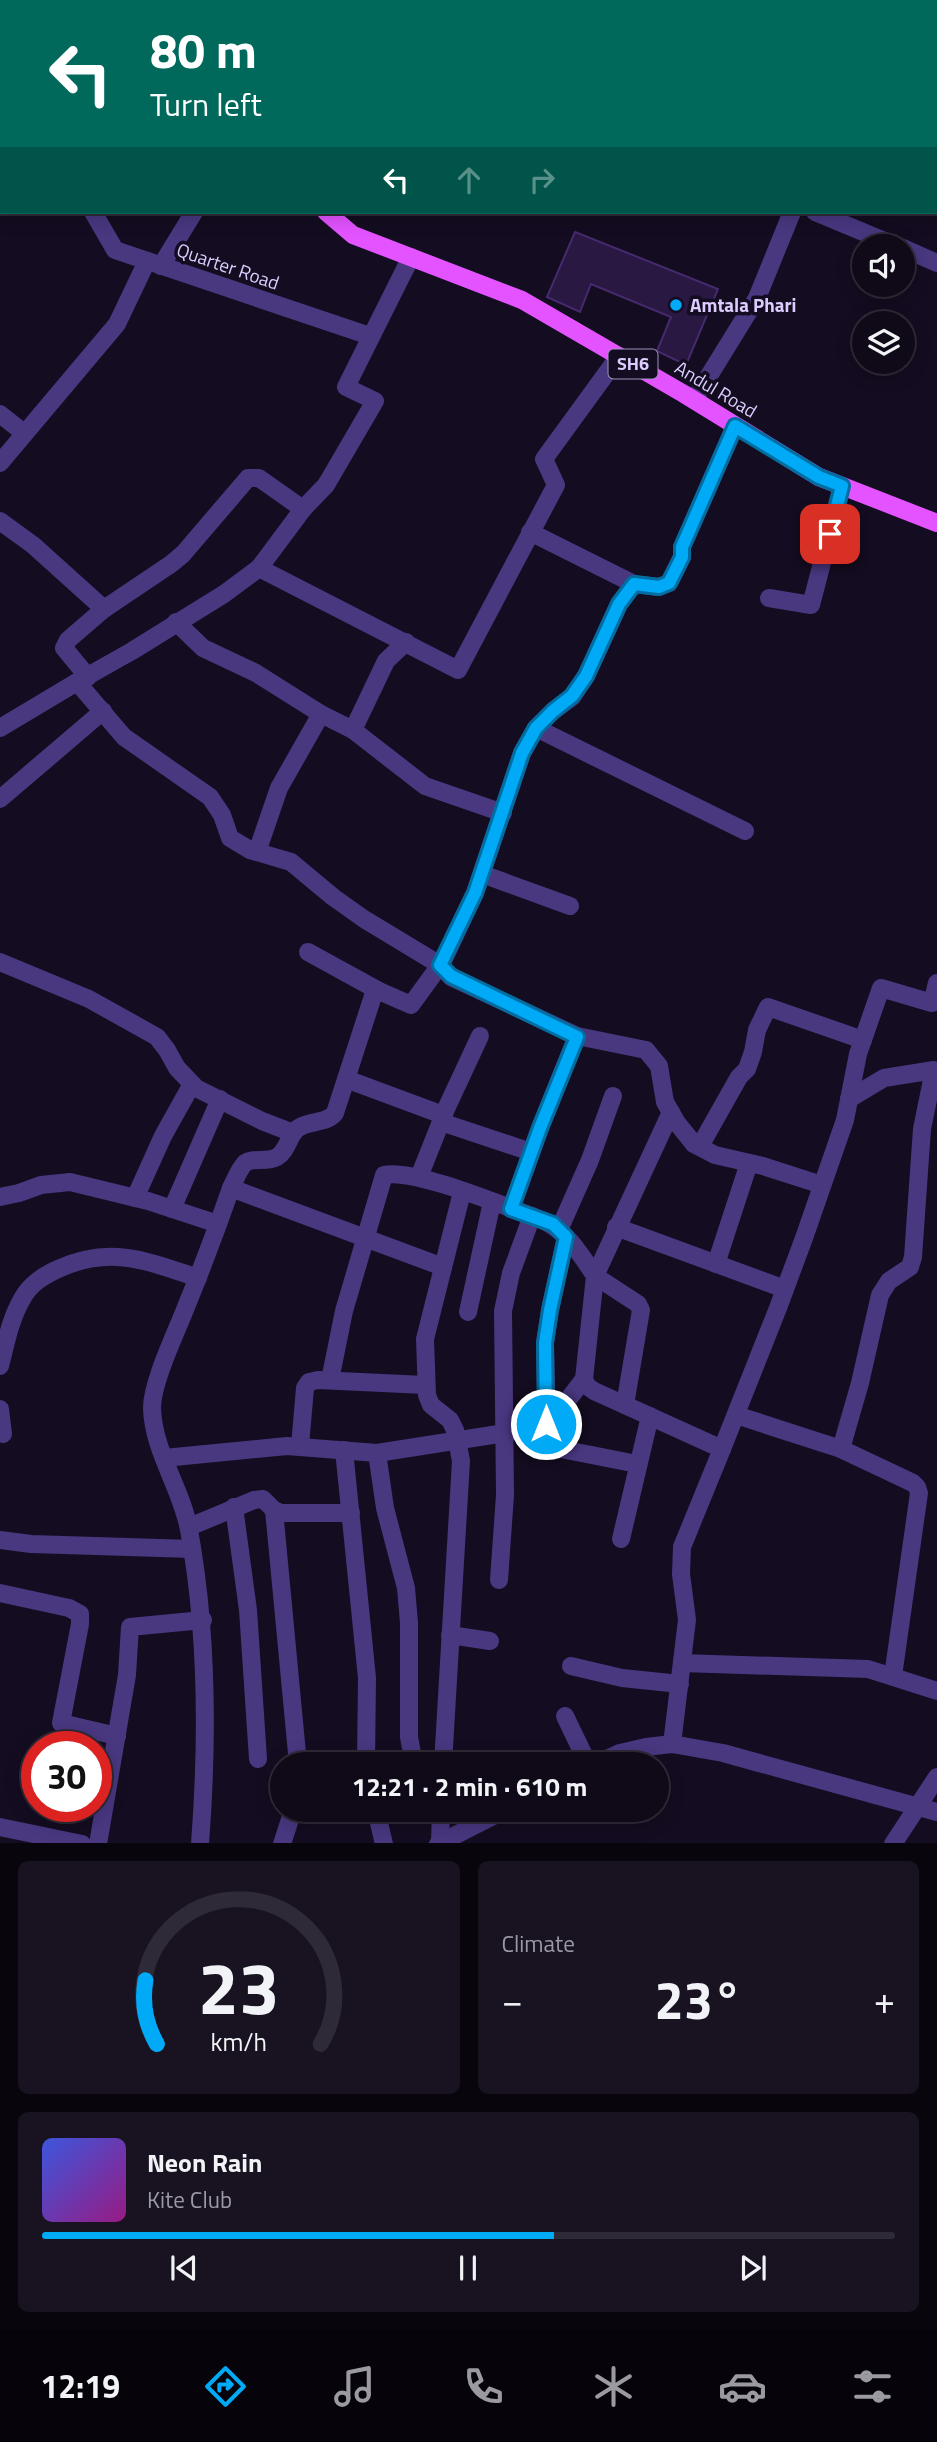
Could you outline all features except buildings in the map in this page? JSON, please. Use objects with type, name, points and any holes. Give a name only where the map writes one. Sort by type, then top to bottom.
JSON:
[{"type":"main road","name":"Andul Road","points":[[328,214],[353,235],[522,300],[694,400],[819,477],[937,523]]},
{"type":"street","name":"Quarter Road","points":[[94,214],[115,250],[370,336]]},
{"type":"street","points":[[0,463],[117,324],[154,263],[192,214]]},
{"type":"street","points":[[694,400],[757,298],[791,214]]},
{"type":"street","points":[[820,214],[868,234]]},
{"type":"street","points":[[915,254],[937,263]]},
{"type":"street","points":[[0,728],[224,594],[258,568],[303,509],[326,485],[375,401],[346,387],[411,257]]},
{"type":"street","points":[[258,568],[458,670],[556,485],[544,459],[619,356]]},
{"type":"street","points":[[0,414],[24,433]]},
{"type":"street","points":[[530,532],[634,584],[659,587],[669,583],[735,426]]},
{"type":"street","points":[[303,509],[259,478],[248,478],[172,564],[104,610],[68,640],[64,648],[103,711],[124,737],[210,797],[222,815],[230,838],[257,852],[291,862],[332,897],[440,965],[451,976],[577,1037],[646,1050],[659,1066],[665,1101],[694,1144],[715,1155],[822,1185]]},
{"type":"street","points":[[769,598],[811,605],[842,486]]},
{"type":"street","points":[[4,531],[33,545],[104,610]]},
{"type":"street","points":[[308,952],[379,991],[411,1005],[440,965],[475,893],[522,753],[536,728],[572,696],[586,676],[619,604],[634,584]]},
{"type":"street","points":[[176,622],[203,648],[256,673],[321,714],[353,730],[425,786],[503,813]]},
{"type":"street","points":[[353,730],[386,661],[405,642]]},
{"type":"street","points":[[0,799],[103,711]]},
{"type":"street","points":[[257,852],[279,788],[321,714]]},
{"type":"street","points":[[536,728],[745,831]]},
{"type":"street","points":[[482,874],[570,906]]},
{"type":"street","points":[[0,962],[89,999],[157,1037],[177,1068],[192,1084],[262,1121],[293,1133]]},
{"type":"street","points":[[673,1744],[687,1620],[681,1574],[682,1547],[785,1289],[845,1120],[863,1040],[881,988],[932,1003],[937,983]]},
{"type":"street","points":[[200,1843],[205,1789],[206,1689],[203,1620],[189,1527],[154,1423],[152,1407],[155,1390],[231,1188],[243,1165],[248,1161],[276,1158],[285,1150],[299,1127],[330,1119],[335,1113],[373,996],[379,991]]},
{"type":"street","points":[[694,1144],[704,1139],[739,1077],[747,1069],[757,1030],[768,1007],[863,1040]]},
{"type":"street","points":[[419,1177],[480,1037]]},
{"type":"street","points":[[511,1209],[577,1037]]},
{"type":"street","points":[[841,1449],[860,1383],[880,1296],[889,1281],[910,1267],[913,1258],[922,1129],[935,1070],[884,1078],[849,1099]]},
{"type":"street","points":[[346,1079],[531,1152]]},
{"type":"street","points":[[135,1198],[163,1136],[192,1084]]},
{"type":"street","points":[[613,1096],[563,1233],[545,1343],[546,1424],[549,1442],[553,1447],[637,1464]]},
{"type":"street","points":[[172,1209],[220,1100]]},
{"type":"street","points":[[671,1112],[595,1276],[584,1379],[587,1386],[594,1391],[722,1449]]},
{"type":"street","points":[[716,1264],[749,1163]]},
{"type":"street","points":[[330,1380],[344,1311],[384,1175],[398,1173],[419,1177],[553,1224],[580,1252],[595,1276],[638,1304],[641,1310],[625,1405]]},
{"type":"street","points":[[0,1197],[41,1185],[70,1182],[135,1198],[218,1224]]},
{"type":"street","points":[[231,1188],[443,1267]]},
{"type":"street","points":[[444,1752],[461,1483],[459,1441],[450,1420],[431,1405],[425,1385],[425,1339],[462,1192]]},
{"type":"street","points":[[468,1312],[492,1202]]},
{"type":"street","points":[[499,1580],[505,1495],[503,1311],[511,1273],[531,1216]]},
{"type":"street","points":[[616,1227],[785,1289]]},
{"type":"street","points":[[0,1366],[13,1318],[22,1297],[44,1276],[77,1261],[108,1256],[134,1257],[198,1278]]},
{"type":"street","points":[[164,1458],[300,1446],[377,1453],[505,1433],[546,1424],[554,1418],[584,1379]]},
{"type":"street","points":[[300,1446],[305,1388],[309,1382],[330,1380],[425,1385]]},
{"type":"street","points":[[0,1409],[3,1434]]},
{"type":"street","points":[[736,1415],[841,1449],[917,1487],[919,1493],[892,1676]]},
{"type":"street","points":[[621,1539],[650,1416]]},
{"type":"street","points":[[344,1450],[367,1678],[366,1752]]},
{"type":"street","points":[[377,1453],[385,1508],[406,1588],[409,1623],[409,1737],[412,1752]]},
{"type":"street","points":[[189,1527],[234,1507],[263,1499],[274,1510],[288,1514],[351,1513]]},
{"type":"street","points":[[234,1507],[248,1611],[258,1759]]},
{"type":"street","points":[[274,1510],[297,1752]]},
{"type":"street","points":[[0,1540],[31,1544],[192,1549]]},
{"type":"street","points":[[0,1593],[69,1608],[80,1614],[61,1723],[117,1736]]},
{"type":"street","points":[[98,1843],[127,1675],[130,1627],[203,1620]]},
{"type":"street","points":[[450,1635],[489,1641]]},
{"type":"street","points":[[682,1663],[868,1669],[937,1690]]},
{"type":"street","points":[[571,1666],[622,1678],[680,1684]]},
{"type":"street","points":[[565,1716],[582,1752]]},
{"type":"street","points":[[628,1752],[673,1744],[746,1759],[937,1812]]},
{"type":"street","points":[[893,1843],[937,1777]]},
{"type":"street","points":[[282,1843],[290,1822]]},
{"type":"street","points":[[379,1822],[384,1843]]},
{"type":"street","points":[[439,1843],[440,1822]]},
{"type":"street","points":[[439,1843],[481,1822]]},
{"type":"street","points":[[0,1826],[82,1843]]},
{"type":"place","name":"Amtala Phari","points":[[676,305]]},
{"type":"route","points":[[546,1424],[545,1343],[566,1237],[553,1224],[511,1209],[577,1037],[451,976],[440,965],[475,893],[522,753],[536,728],[572,696],[586,676],[619,604],[634,584],[659,587],[669,583],[735,426],[819,477],[842,486],[830,534]]}]
